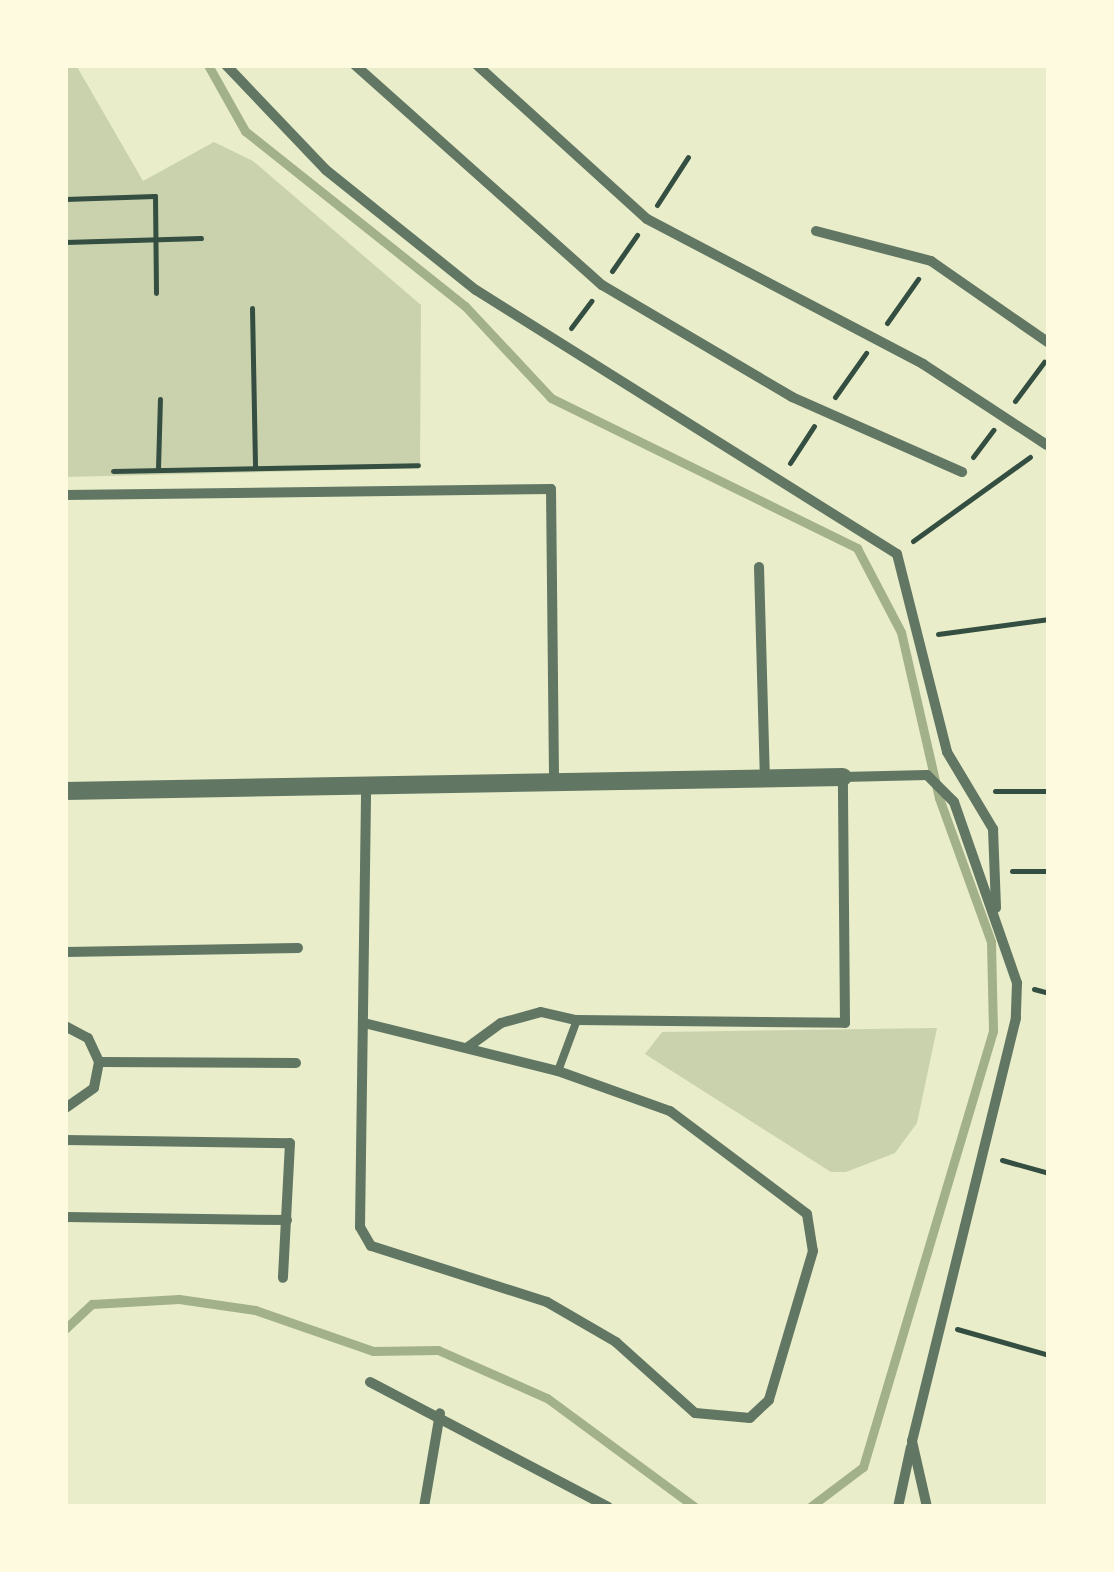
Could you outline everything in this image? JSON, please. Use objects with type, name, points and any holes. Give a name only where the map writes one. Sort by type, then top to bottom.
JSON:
[{"type":"street","points":[[226,65],[326,170],[558,345],[776,484],[898,554],[948,752],[977,790],[998,871],[995,918]]},
{"type":"street","points":[[355,65],[602,286],[824,412],[962,472]]},
{"type":"street","points":[[477,65],[647,219],[873,343],[923,364],[1047,445]]},
{"type":"street","points":[[816,232],[932,261],[1049,343]]},
{"type":"street","points":[[65,494],[551,489],[554,781]]},
{"type":"street","points":[[759,568],[765,778]]},
{"type":"street","points":[[65,790],[927,775],[954,802],[1017,984],[1016,1018],[985,1155],[935,1322],[898,1507]]},
{"type":"street","points":[[468,1047],[501,1023],[541,1012],[577,1020],[845,1024],[842,777]]},
{"type":"street","points":[[364,1023],[558,1072],[670,1111],[807,1214],[813,1251],[769,1400],[750,1418],[695,1412],[616,1342],[548,1302],[371,1246],[360,1226],[366,784]]},
{"type":"street","points":[[65,952],[298,948]]},
{"type":"street","points":[[65,1026],[88,1038],[99,1062],[94,1088],[65,1108]]},
{"type":"street","points":[[99,1062],[296,1062]]},
{"type":"street","points":[[65,1140],[290,1143],[282,1278]]},
{"type":"street","points":[[65,1216],[287,1220]]},
{"type":"street","points":[[370,1382],[440,1413],[608,1507]]},
{"type":"street","points":[[424,1507],[440,1413]]},
{"type":"street","points":[[912,1441],[927,1507]]},
{"type":"lane","points":[[558,1072],[577,1020]]},
{"type":"path","points":[[558,345],[688,158]]},
{"type":"path","points":[[65,198],[155,196],[156,293]]},
{"type":"path","points":[[65,242],[201,238]]},
{"type":"path","points":[[776,484],[932,261]]},
{"type":"path","points":[[252,308],[255,467]]},
{"type":"path","points":[[158,470],[160,399]]},
{"type":"path","points":[[898,554],[1047,445]]},
{"type":"path","points":[[102,471],[418,464]]},
{"type":"path","points":[[920,637],[1049,620]]},
{"type":"path","points":[[977,790],[1049,791]]},
{"type":"path","points":[[998,871],[1049,871]]},
{"type":"path","points":[[985,1155],[1049,1173]]},
{"type":"path","points":[[935,1322],[1049,1355]]},
{"type":"green space","points":[[65,65],[76,65],[143,181],[214,142],[253,161],[421,305],[420,468],[65,477]]},
{"type":"green space","points":[[937,1028],[917,1123],[895,1153],[846,1172],[831,1172],[645,1054],[662,1032]]},
{"type":"waterway","points":[[208,65],[245,131],[465,306],[551,398],[857,548],[901,632],[939,798],[991,942],[993,1031],[863,1467],[810,1507]]},
{"type":"waterway","points":[[65,1329],[92,1304],[179,1299],[255,1310],[373,1351],[438,1350],[547,1398],[695,1507]]}]
